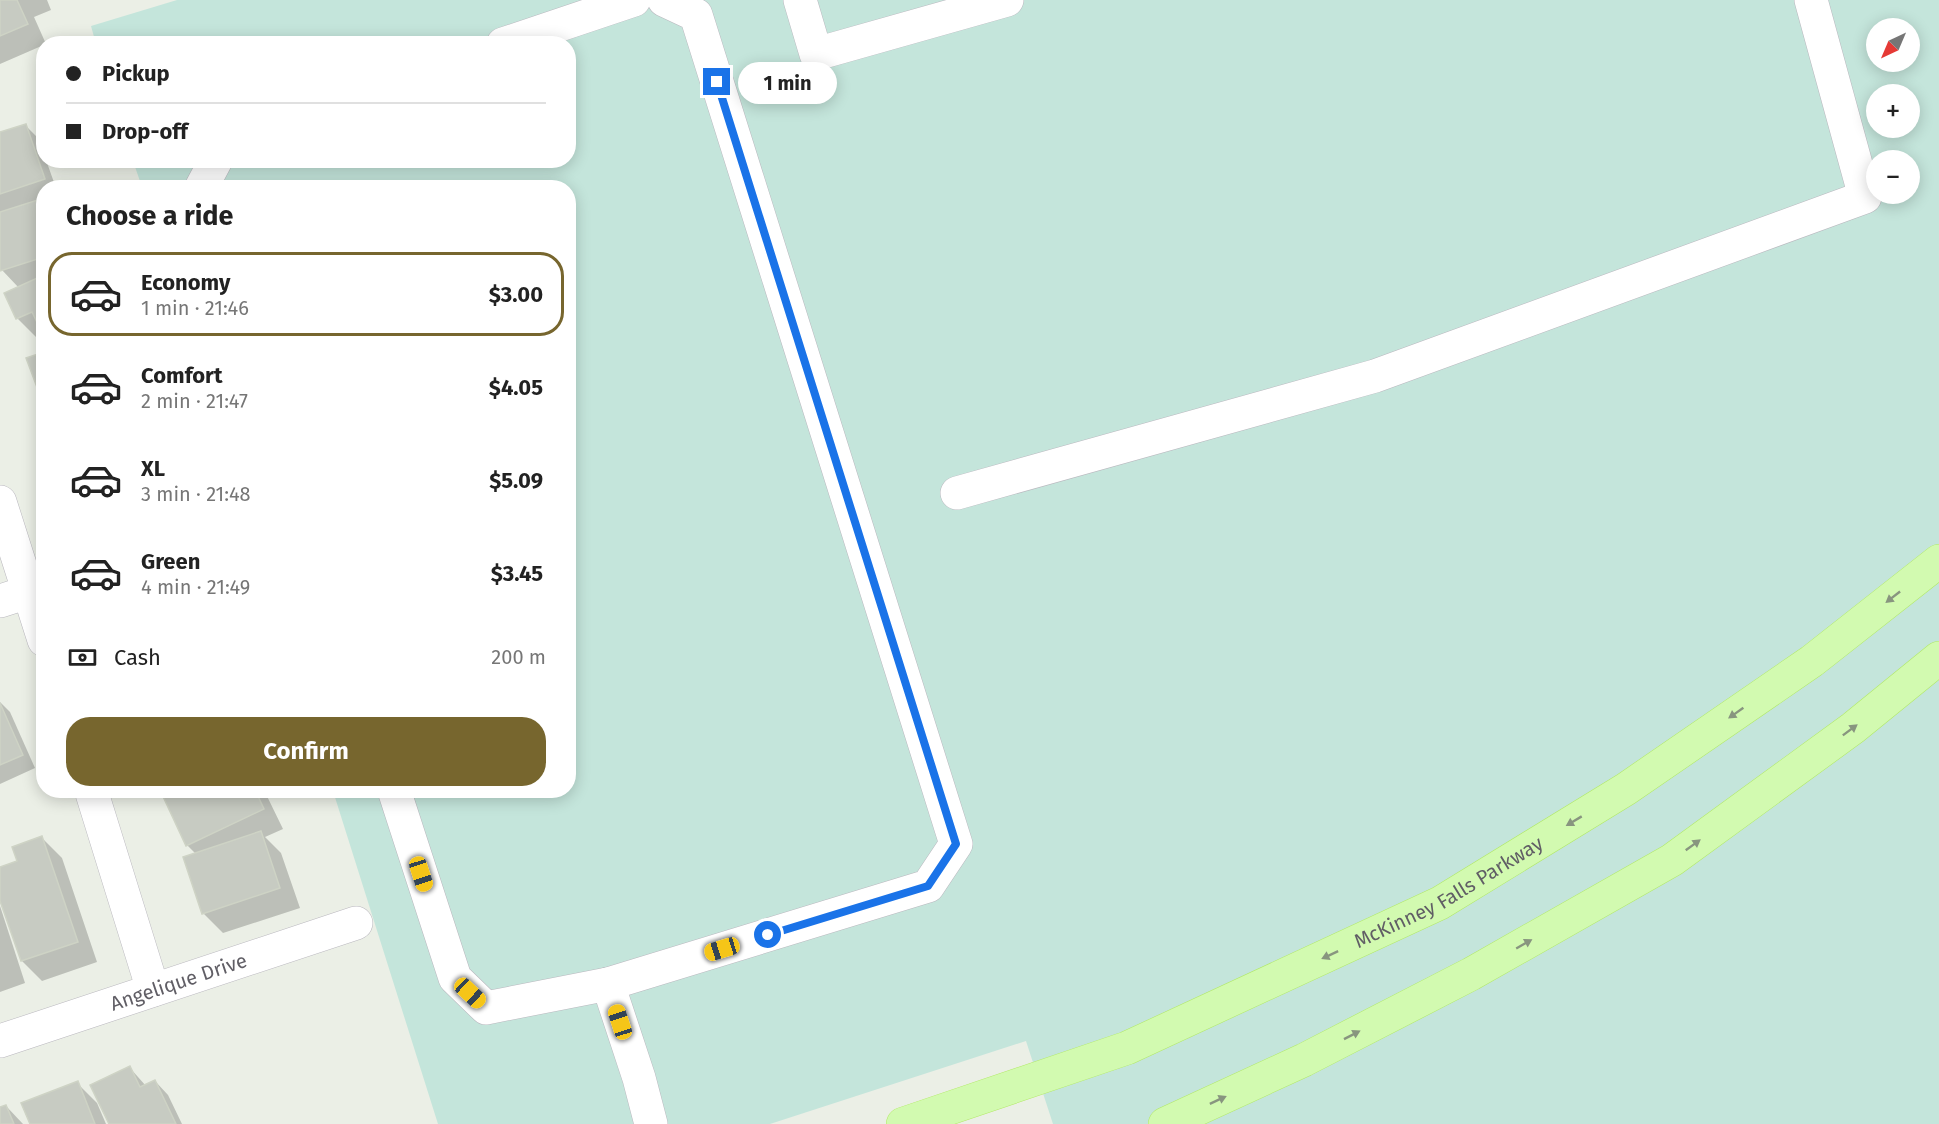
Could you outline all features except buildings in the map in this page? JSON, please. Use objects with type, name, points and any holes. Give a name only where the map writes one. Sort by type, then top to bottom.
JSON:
[{"type":"main road","name":"McKinney Falls Parkway","points":[[903,1124],[1127,1048],[1440,903],[1636,783],[1812,661],[1939,561]]},
{"type":"main road","points":[[1165,1124],[1300,1062],[1471,974],[1672,860],[1853,728],[1939,658]]},
{"type":"street","points":[[527,36],[634,0]]},
{"type":"street","points":[[397,798],[454,978],[486,1008],[608,984],[928,886],[956,844],[696,15],[664,0]]},
{"type":"street","points":[[800,0],[816,54],[1007,0]]},
{"type":"street","points":[[957,493],[1374,376],[1865,197],[1811,0]]},
{"type":"street","points":[[0,502],[14,596],[36,628]]},
{"type":"street","points":[[93,798],[153,990]]},
{"type":"street","name":"Angelique Drive","points":[[0,1041],[356,922]]},
{"type":"street","points":[[608,984],[639,1078],[651,1124]]},
{"type":"shaded area","points":[[177,0],[1939,0],[1939,1124],[1053,1124],[1026,1041],[770,1124],[438,1124],[335,798],[576,798],[576,180],[140,180],[135,168],[576,168],[576,36],[94,36],[91,26]]},
{"type":"route","points":[[717,82],[956,844],[928,886],[768,935]]}]
